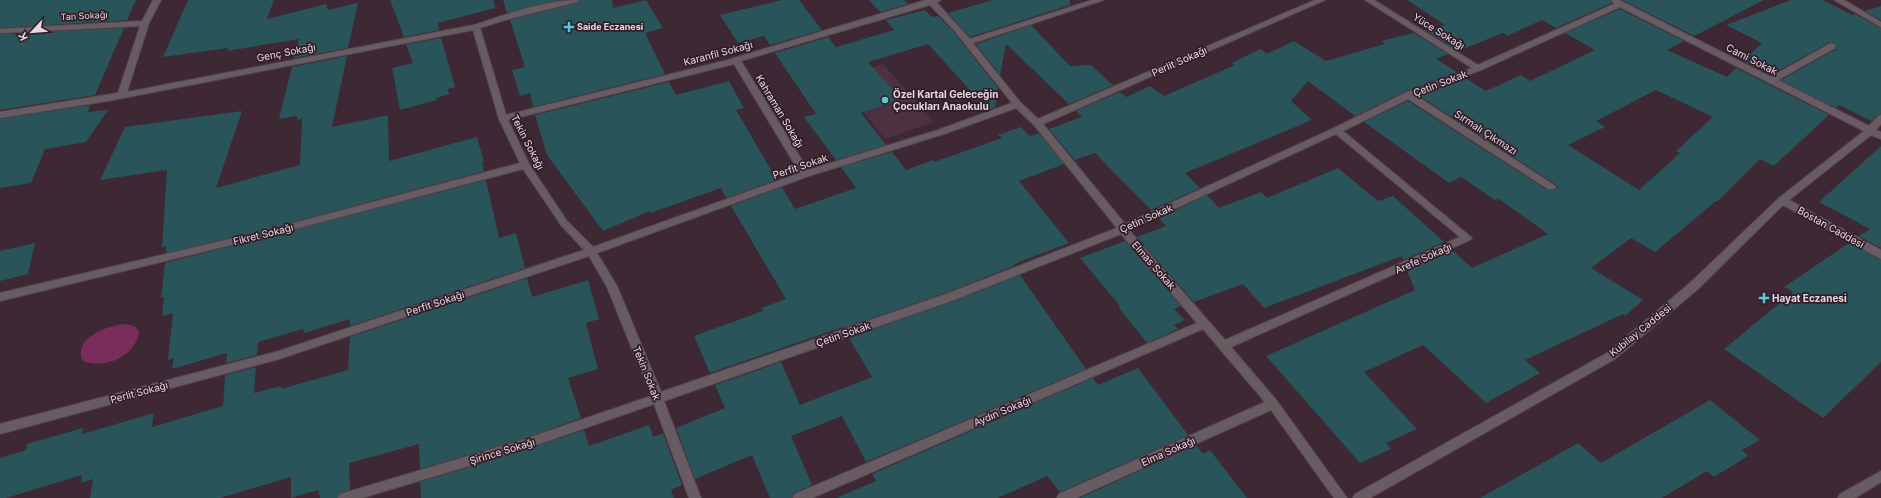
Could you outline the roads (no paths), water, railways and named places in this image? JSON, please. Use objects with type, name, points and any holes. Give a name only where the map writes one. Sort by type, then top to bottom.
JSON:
[{"type":"street","points":[[122,94],[144,23],[157,0]]},
{"type":"street","name":"Genç Sokağı","points":[[0,115],[108,98],[122,94],[476,27],[502,18],[574,0]]},
{"type":"street","points":[[969,42],[1100,0]]},
{"type":"street","name":"Perlit Sokağı","points":[[1037,123],[1321,0]]},
{"type":"street","name":"Yüce Sokağı","points":[[1369,0],[1478,68]]},
{"type":"street","points":[[1838,0],[1881,25]]},
{"type":"street","name":"Elmas Sokak","points":[[933,1],[969,42],[1017,104],[1037,123],[1123,229],[1274,404],[1341,498]]},
{"type":"street","name":"Karanfil Sokağı","points":[[503,119],[736,60],[933,1]]},
{"type":"street","name":"Çetin Sokak","points":[[658,399],[950,297],[1123,229],[1337,130],[1408,95],[1478,68],[1616,2]]},
{"type":"street","name":"Cami Sokak","points":[[1616,2],[1881,136]]},
{"type":"street","name":"Tan Sokağı","points":[[0,31],[144,23]]},
{"type":"street","name":"Tekin Sokağı","points":[[476,27],[503,119],[525,165],[564,223],[591,251]]},
{"type":"street","points":[[1770,81],[1832,46]]},
{"type":"street","name":"Kahraman Sokağı","points":[[736,60],[806,174]]},
{"type":"street","name":"Sırmalı Çıkmazı","points":[[1408,95],[1551,187]]},
{"type":"street","name":"Perfit Sokak","points":[[591,251],[806,174],[941,132],[1017,104]]},
{"type":"street","name":"Kubilay Caddesi","points":[[1359,498],[1611,356],[1694,286],[1782,200],[1870,131],[1881,118]]},
{"type":"street","name":"Arefe Sokağı","points":[[1224,346],[1467,238],[1337,130]]},
{"type":"street","name":"Fikret Sokağı","points":[[0,297],[264,234],[525,165]]},
{"type":"street","name":"Bostan Caddesi","points":[[1782,200],[1881,255]]},
{"type":"street","name":"Perfit Sokağı","points":[[279,355],[591,251]]},
{"type":"street","name":"Tekin Sokak","points":[[591,251],[612,286],[658,399],[695,498]]},
{"type":"street","name":"Aydın Sokağı","points":[[798,498],[1206,324]]},
{"type":"street","name":"Perlit Sokağı","points":[[0,429],[279,355]]},
{"type":"street","name":"Şirince Sokağı","points":[[344,498],[522,445],[658,399]]},
{"type":"street","name":"Elma Sokağı","points":[[1063,498],[1274,404]]},
{"type":"street","points":[[1844,498],[1881,476]]},
{"type":"place","name":"Saide Eczanesi","points":[[569,27]]},
{"type":"place","name":"Özel Kartal Geleceğin Çocukları Anaokulu","points":[[885,100]]},
{"type":"place","name":"Hayat Eczanesi","points":[[1764,298]]}]
